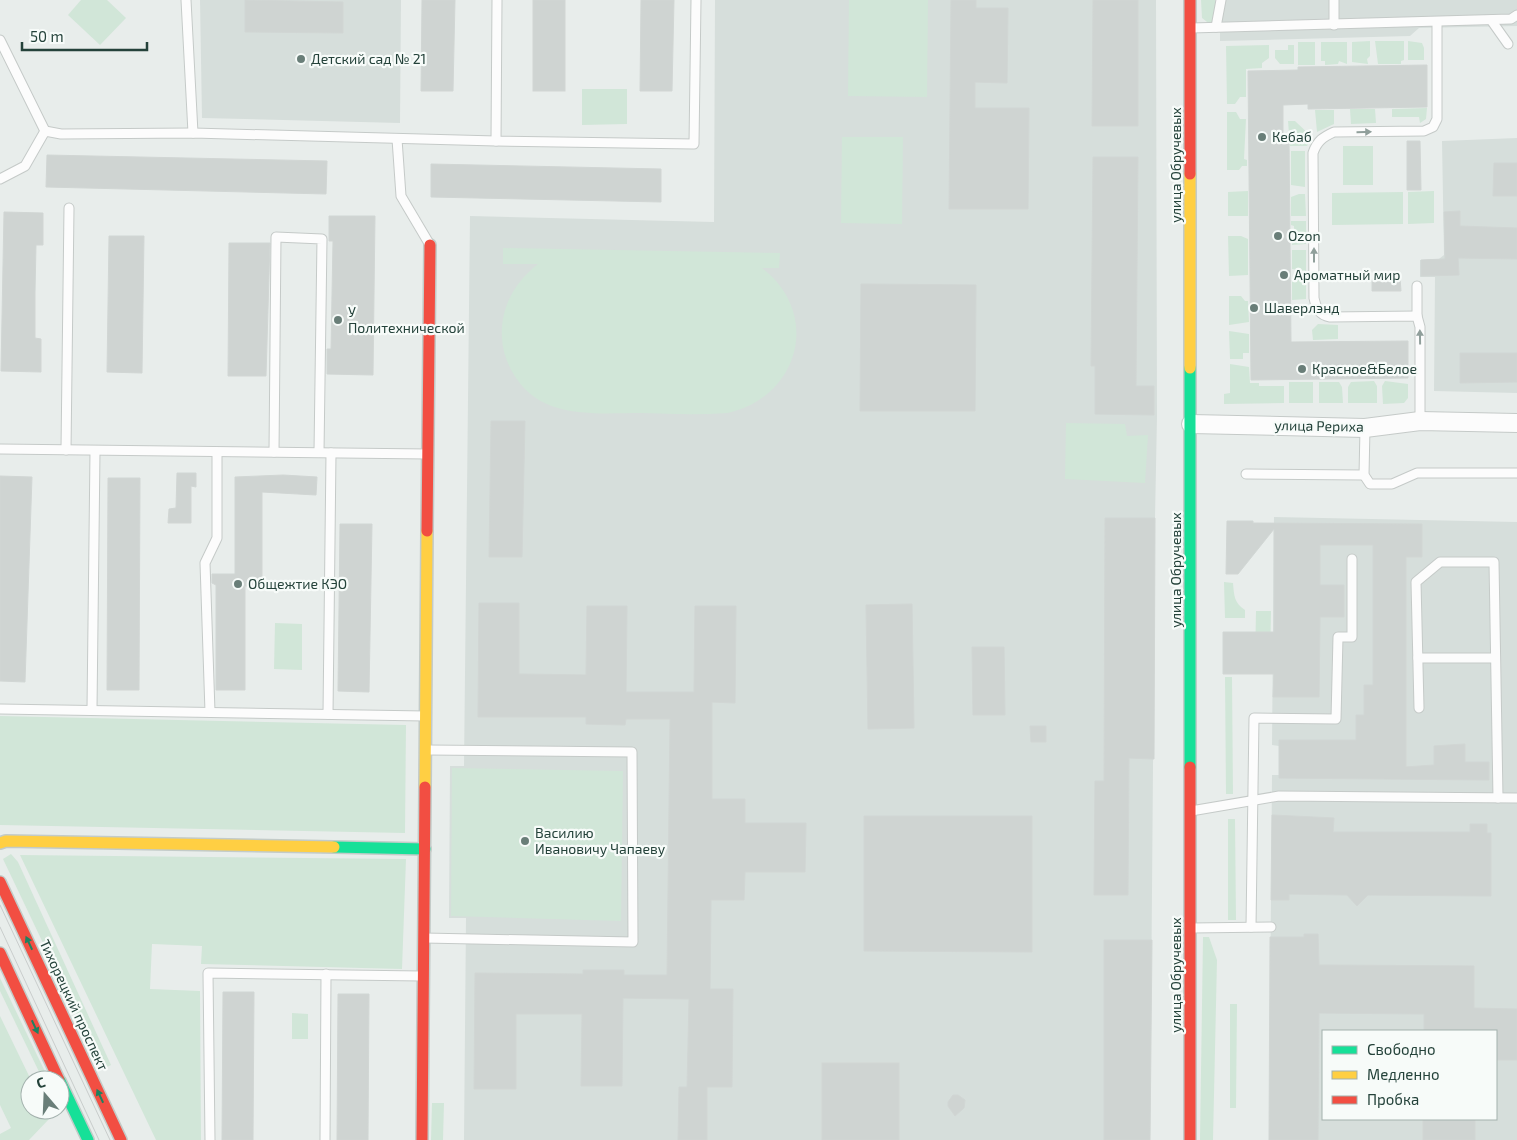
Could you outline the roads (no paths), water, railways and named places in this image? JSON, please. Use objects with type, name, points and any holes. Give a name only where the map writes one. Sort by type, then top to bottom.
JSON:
[{"type":"street","name":"улица Обручевых","points":[[1190,0],[1192,928],[1190,1140]]},
{"type":"street","points":[[422,1140],[430,245]]},
{"type":"street","name":"улица Рериха","points":[[1191,424],[1365,428],[1420,421],[1447,420],[1517,423]]},
{"type":"street","points":[[0,843],[6,841],[425,849]]},
{"type":"street","name":"Тихорецкий проспект","points":[[0,882],[11,916],[121,1140]]},
{"type":"street","points":[[0,953],[55,1070]]},
{"type":"street","points":[[70,1102],[88,1140]]},
{"type":"lane","points":[[186,0],[193,133]]},
{"type":"lane","points":[[496,141],[497,0]]},
{"type":"lane","points":[[45,131],[60,134],[193,133],[397,139],[694,144],[696,0]]},
{"type":"lane","points":[[1216,28],[1221,0]]},
{"type":"lane","points":[[1334,0],[1334,25]]},
{"type":"lane","points":[[1190,28],[1491,20],[1511,19],[1517,15]]},
{"type":"lane","points":[[1491,20],[1508,44]]},
{"type":"lane","points":[[1417,316],[1330,317],[1323,316],[1316,308],[1314,298],[1313,153],[1316,145],[1324,136],[1334,132],[1424,131],[1433,127],[1437,119],[1437,22]]},
{"type":"lane","points":[[0,40],[45,131]]},
{"type":"lane","points":[[0,179],[25,166],[45,131]]},
{"type":"lane","points":[[397,139],[401,196],[430,245]]},
{"type":"lane","points":[[66,450],[69,208]]},
{"type":"lane","points":[[274,452],[276,238],[322,239],[319,452]]},
{"type":"lane","points":[[1417,286],[1417,316],[1420,327],[1420,421]]},
{"type":"lane","points":[[1365,428],[1364,474],[1370,484],[1392,484],[1417,473],[1517,473]]},
{"type":"lane","points":[[0,449],[428,454]]},
{"type":"lane","points":[[92,709],[95,451]]},
{"type":"lane","points":[[210,712],[205,563],[217,538],[217,452]]},
{"type":"lane","points":[[328,714],[331,453]]},
{"type":"lane","points":[[1246,474],[1364,474]]},
{"type":"lane","points":[[1251,927],[1254,718],[1336,719],[1338,637],[1352,637],[1352,560]]},
{"type":"lane","points":[[1419,708],[1416,582],[1440,562],[1494,562],[1498,798]]},
{"type":"lane","points":[[1418,658],[1495,658]]},
{"type":"lane","points":[[0,709],[92,709],[426,716]]},
{"type":"lane","points":[[424,938],[633,942],[634,855],[632,752],[426,750]]},
{"type":"lane","points":[[1191,811],[1220,808],[1279,796],[1517,798]]},
{"type":"lane","points":[[1192,928],[1270,927]]},
{"type":"lane","points":[[210,1140],[208,973],[424,976]]},
{"type":"lane","points":[[325,1140],[326,974]]},
{"type":"tram line","points":[[0,905],[110,1140]]},
{"type":"tram line","points":[[0,927],[99,1140]]},
{"type":"place","name":"Детский сад № 21","points":[[301,59]]},
{"type":"place","name":"Кебаб","points":[[1262,137]]},
{"type":"place","name":"Ozon","points":[[1278,236]]},
{"type":"place","name":"Ароматный мир","points":[[1284,275]]},
{"type":"place","name":"Шаверлэнд","points":[[1254,308]]},
{"type":"place","name":"У Политехнической","points":[[338,320]]},
{"type":"place","name":"Красное&Белое","points":[[1302,369]]},
{"type":"place","name":"Общежтие КЭО","points":[[238,584]]},
{"type":"place","name":"Василию Ивановичу Чапаеву","points":[[525,841]]}]
